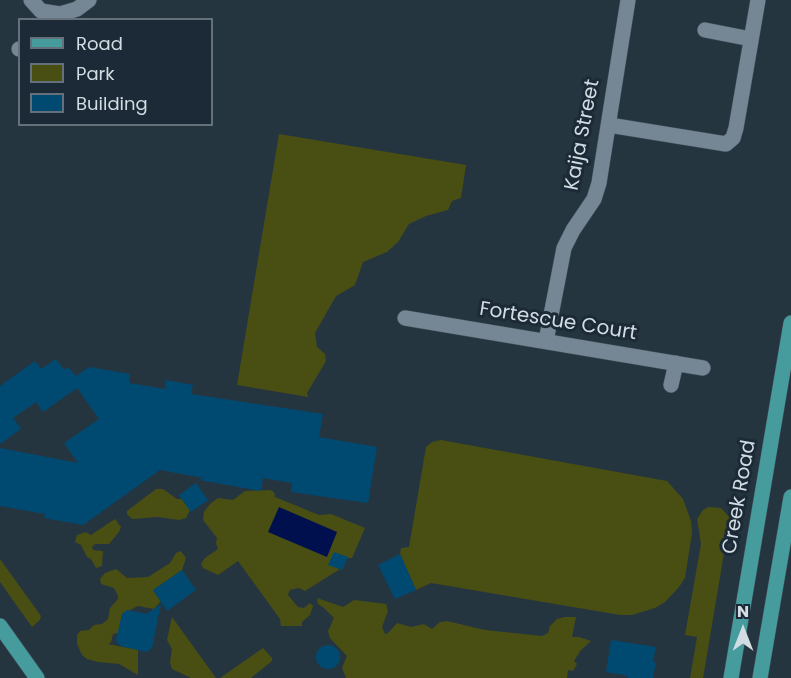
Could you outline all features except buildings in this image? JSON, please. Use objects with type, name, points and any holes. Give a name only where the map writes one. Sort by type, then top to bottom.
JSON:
[{"type":"main road","name":"Creek Road","points":[[731,678],[791,323]]},
{"type":"main road","points":[[760,678],[791,497]]},
{"type":"main road","points":[[0,626],[37,678]]},
{"type":"street","points":[[31,0],[41,11],[58,17],[77,9],[89,0]]},
{"type":"street","name":"Kaija Street","points":[[546,341],[564,248],[594,199],[599,183],[628,0]]},
{"type":"street","points":[[609,125],[726,144],[733,138],[736,128],[758,0]]},
{"type":"street","points":[[705,30],[751,39]]},
{"type":"street","name":"Fortescue Court","points":[[405,318],[703,368]]},
{"type":"street","points":[[671,385],[676,363]]},
{"type":"green space","points":[[279,134],[466,165],[461,198],[452,201],[448,210],[409,224],[398,242],[387,252],[363,262],[355,285],[336,296],[315,333],[317,347],[325,354],[326,361],[307,393],[308,397],[237,385]]},
{"type":"green space","points":[[441,440],[667,481],[683,499],[691,521],[692,533],[685,578],[665,602],[655,608],[632,615],[620,615],[431,583],[416,590],[400,554],[401,548],[409,547],[426,447],[432,442]]},
{"type":"green space","points":[[156,489],[163,489],[177,499],[182,499],[190,510],[186,518],[179,520],[158,517],[132,519],[127,514],[127,511]]},
{"type":"green space","points":[[270,490],[274,492],[275,497],[319,515],[331,514],[365,528],[352,558],[347,558],[342,570],[340,569],[305,591],[299,588],[290,590],[288,595],[298,607],[304,608],[310,603],[313,606],[310,615],[302,622],[302,626],[281,626],[280,619],[238,561],[218,575],[203,568],[201,564],[205,558],[218,549],[217,538],[203,520],[204,512],[210,504],[218,498],[233,500],[245,491]]},
{"type":"green space","points":[[708,507],[721,508],[730,518],[703,678],[690,678],[697,637],[685,635],[701,544],[697,519]]},
{"type":"green space","points":[[115,519],[121,527],[119,532],[109,544],[95,544],[92,547],[93,550],[103,551],[102,566],[96,568],[81,545],[75,542],[77,535],[86,532],[91,535]]},
{"type":"green space","points":[[181,551],[186,558],[182,570],[153,590],[161,601],[154,609],[138,606],[122,614],[118,633],[113,634],[108,644],[138,650],[138,675],[119,664],[98,662],[82,655],[77,644],[77,635],[80,631],[89,630],[94,625],[102,624],[108,619],[110,608],[118,599],[114,588],[101,584],[100,579],[105,573],[116,569],[127,578],[148,577],[170,563],[176,553]]},
{"type":"green space","points":[[0,559],[41,616],[32,627],[0,582]]},
{"type":"green space","points":[[317,598],[343,607],[354,600],[386,604],[388,611],[382,627],[385,634],[397,623],[411,627],[424,624],[432,629],[440,622],[447,621],[485,630],[542,636],[548,633],[550,626],[557,619],[576,617],[572,637],[591,641],[574,661],[577,664],[573,671],[568,670],[567,678],[346,678],[342,668],[347,656],[330,638],[328,631],[334,618],[318,604]]},
{"type":"green space","points":[[172,617],[216,678],[191,678],[172,669],[170,662],[172,649],[167,640]]},
{"type":"green space","points":[[263,648],[272,661],[251,678],[220,678]]},
{"type":"shaded area","points":[[279,507],[337,532],[327,557],[268,532]]}]
